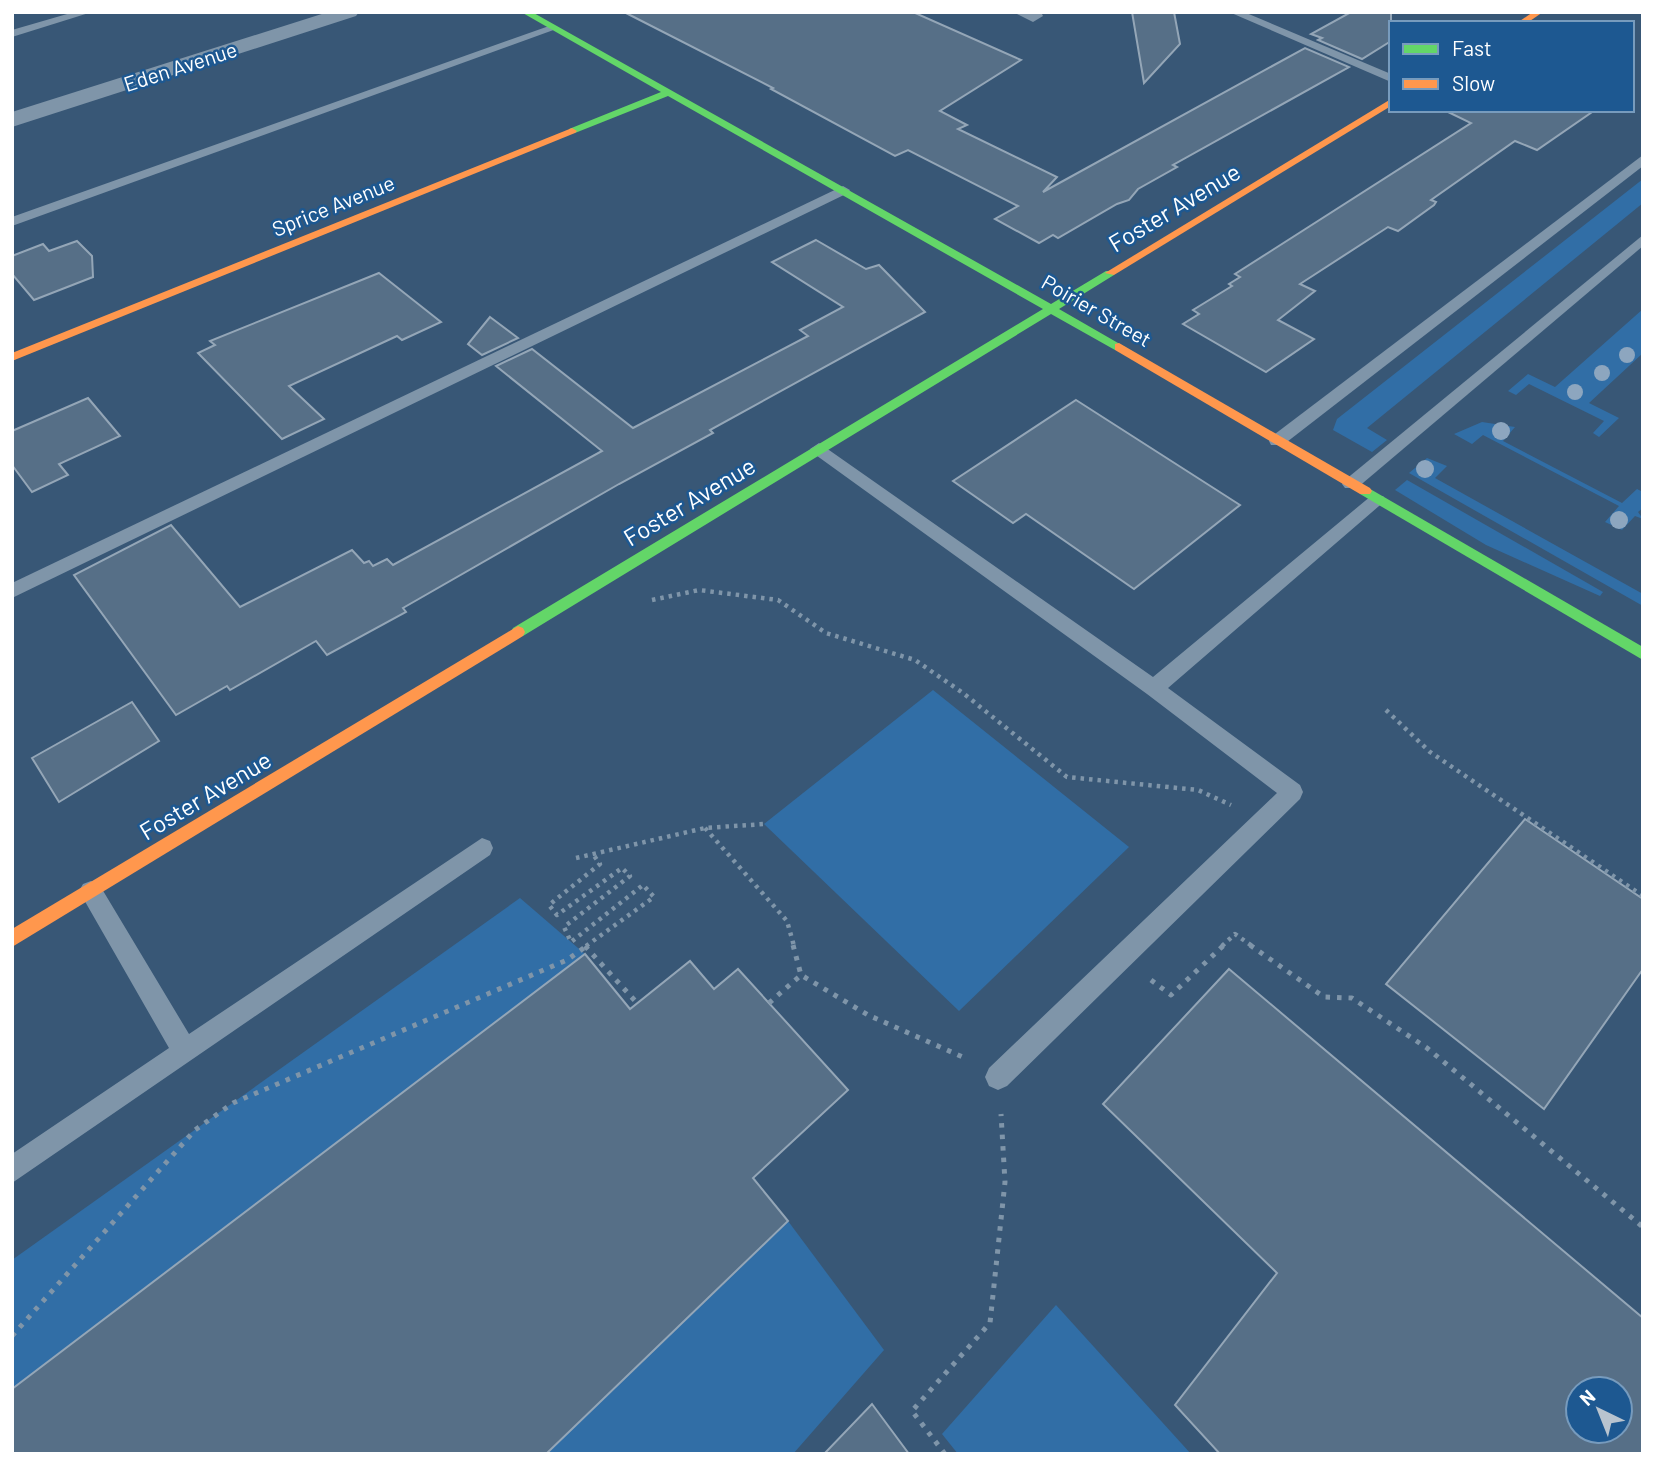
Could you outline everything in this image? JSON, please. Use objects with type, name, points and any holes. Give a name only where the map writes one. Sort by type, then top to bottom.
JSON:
[{"type":"street","name":"Eden Avenue","points":[[12,120],[349,12]]},
{"type":"street","name":"Poirier Street","points":[[525,12],[1051,308],[1643,654]]},
{"type":"street","name":"Sprice Avenue","points":[[12,357],[670,92]]},
{"type":"street","name":"Foster Avenue","points":[[12,939],[1389,103]]},
{"type":"lane","points":[[12,34],[88,12]]},
{"type":"lane","points":[[1234,12],[1389,77]]},
{"type":"lane","points":[[12,222],[553,28]]},
{"type":"lane","points":[[1277,441],[1643,159]]},
{"type":"lane","points":[[12,592],[843,190]]},
{"type":"lane","points":[[1351,484],[1643,239]]},
{"type":"lane","points":[[819,449],[1154,688],[1292,792],[998,1077]]},
{"type":"lane","points":[[1154,688],[1377,500]]},
{"type":"lane","points":[[12,1170],[482,848]]},
{"type":"lane","points":[[91,891],[185,1052]]},
{"type":"path","points":[[648,601],[699,590],[779,600],[826,632],[915,660],[963,693],[1067,777],[1198,789],[1234,806],[1258,827]]},
{"type":"path","points":[[1386,710],[1430,752],[1643,896]]},
{"type":"path","points":[[576,858],[705,828],[764,824]]},
{"type":"path","points":[[705,828],[787,922],[801,975],[868,1015],[954,1052],[998,1077],[1005,1182],[990,1323],[912,1411],[945,1454]]},
{"type":"path","points":[[12,1336],[195,1130],[233,1103],[567,960],[654,897],[643,885],[571,942],[564,927],[630,876],[622,868],[557,915],[549,905],[600,864],[592,853]]},
{"type":"path","points":[[1122,958],[1171,995],[1235,934],[1324,998],[1352,998],[1427,1048],[1643,1227]]},
{"type":"path","points":[[585,946],[637,1003]]},
{"type":"path","points":[[769,1003],[801,975]]},
{"type":"shaded area","points":[[1643,179],[1643,203],[1367,428],[1387,440],[1372,452],[1333,430],[1337,419]]},
{"type":"shaded area","points":[[1643,309],[1643,353],[1589,403],[1619,418],[1599,437],[1593,433],[1604,421],[1529,384],[1516,395],[1508,391],[1528,374],[1555,387]]},
{"type":"shaded area","points":[[1482,422],[1515,427],[1503,441],[1622,503],[1637,489],[1643,492],[1643,508],[1638,512],[1643,519],[1635,516],[1622,530],[1605,522],[1619,506],[1483,435],[1472,444],[1454,434]]},
{"type":"shaded area","points":[[1427,458],[1447,466],[1435,478],[1643,594],[1643,606],[1409,473]]},
{"type":"shaded area","points":[[1407,480],[1603,592],[1600,596],[1486,545],[1395,490]]},
{"type":"shaded area","points":[[933,690],[1129,847],[959,1011],[764,824]]},
{"type":"shaded area","points":[[520,898],[585,954],[12,1389],[12,1260]]},
{"type":"shaded area","points":[[788,1221],[884,1350],[793,1454],[546,1454]]},
{"type":"shaded area","points":[[1056,1305],[1191,1454],[958,1454],[942,1434]]},
{"type":"building","points":[[624,12],[913,12],[1021,60],[940,111],[967,125],[958,129],[1057,177],[1043,192],[1305,48],[1349,67],[1173,165],[1177,167],[1138,189],[1129,200],[1117,204],[1058,238],[1053,235],[1039,243],[995,219],[1018,206],[908,150],[895,156],[771,89],[773,88]]},
{"type":"building","points":[[1132,12],[1174,12],[1180,44],[1144,83]]},
{"type":"building","points":[[1351,12],[1391,12],[1389,42],[1362,59],[1318,40],[1322,38],[1311,34]]},
{"type":"building","points":[[1448,112],[1592,112],[1537,150],[1515,141],[1431,200],[1436,202],[1434,205],[1398,231],[1388,227],[1300,284],[1315,291],[1278,320],[1314,339],[1266,372],[1183,324],[1199,314],[1193,310],[1232,286],[1229,284],[1240,277],[1235,274],[1471,123]]},
{"type":"building","points":[[816,240],[866,269],[879,265],[925,312],[710,430],[713,433],[403,608],[406,612],[327,655],[316,641],[230,690],[227,686],[176,715],[74,575],[171,525],[240,607],[352,550],[364,563],[369,561],[373,566],[387,559],[393,565],[602,451],[496,366],[532,349],[633,428],[808,336],[800,330],[843,307],[772,262]]},
{"type":"building","points":[[77,241],[92,256],[93,277],[34,300],[12,274],[12,256],[43,244],[49,251]]},
{"type":"building","points":[[379,273],[441,322],[402,340],[397,336],[289,386],[324,419],[282,439],[198,353],[215,345],[210,341]]},
{"type":"building","points":[[490,317],[518,338],[482,355],[468,344]]},
{"type":"building","points":[[88,398],[120,436],[59,464],[68,475],[32,492],[12,465],[12,431]]},
{"type":"building","points":[[1076,400],[1240,505],[1134,589],[1026,514],[1013,523],[953,481]]},
{"type":"building","points":[[132,702],[159,741],[59,802],[32,758]]},
{"type":"building","points":[[1525,819],[1643,899],[1643,969],[1544,1109],[1386,984]]},
{"type":"building","points":[[585,954],[630,1009],[690,961],[714,989],[738,969],[848,1090],[753,1178],[788,1221],[546,1454],[12,1454],[12,1389]]},
{"type":"building","points":[[1229,969],[1643,1318],[1643,1454],[1220,1454],[1175,1405],[1277,1273],[1103,1104]]},
{"type":"building","points":[[872,1404],[909,1454],[824,1454]]},
{"type":"traffic: fast","points":[[525,12],[1119,347]]},
{"type":"traffic: fast","points":[[572,131],[670,92]]},
{"type":"traffic: fast","points":[[518,632],[1110,273]]},
{"type":"traffic: fast","points":[[1365,491],[1643,654]]},
{"type":"traffic: slow","points":[[1524,21],[1539,12]]},
{"type":"traffic: slow","points":[[1110,273],[1389,103]]},
{"type":"traffic: slow","points":[[12,357],[572,131]]},
{"type":"traffic: slow","points":[[1119,347],[1365,491]]},
{"type":"traffic: slow","points":[[12,939],[518,632]]}]
